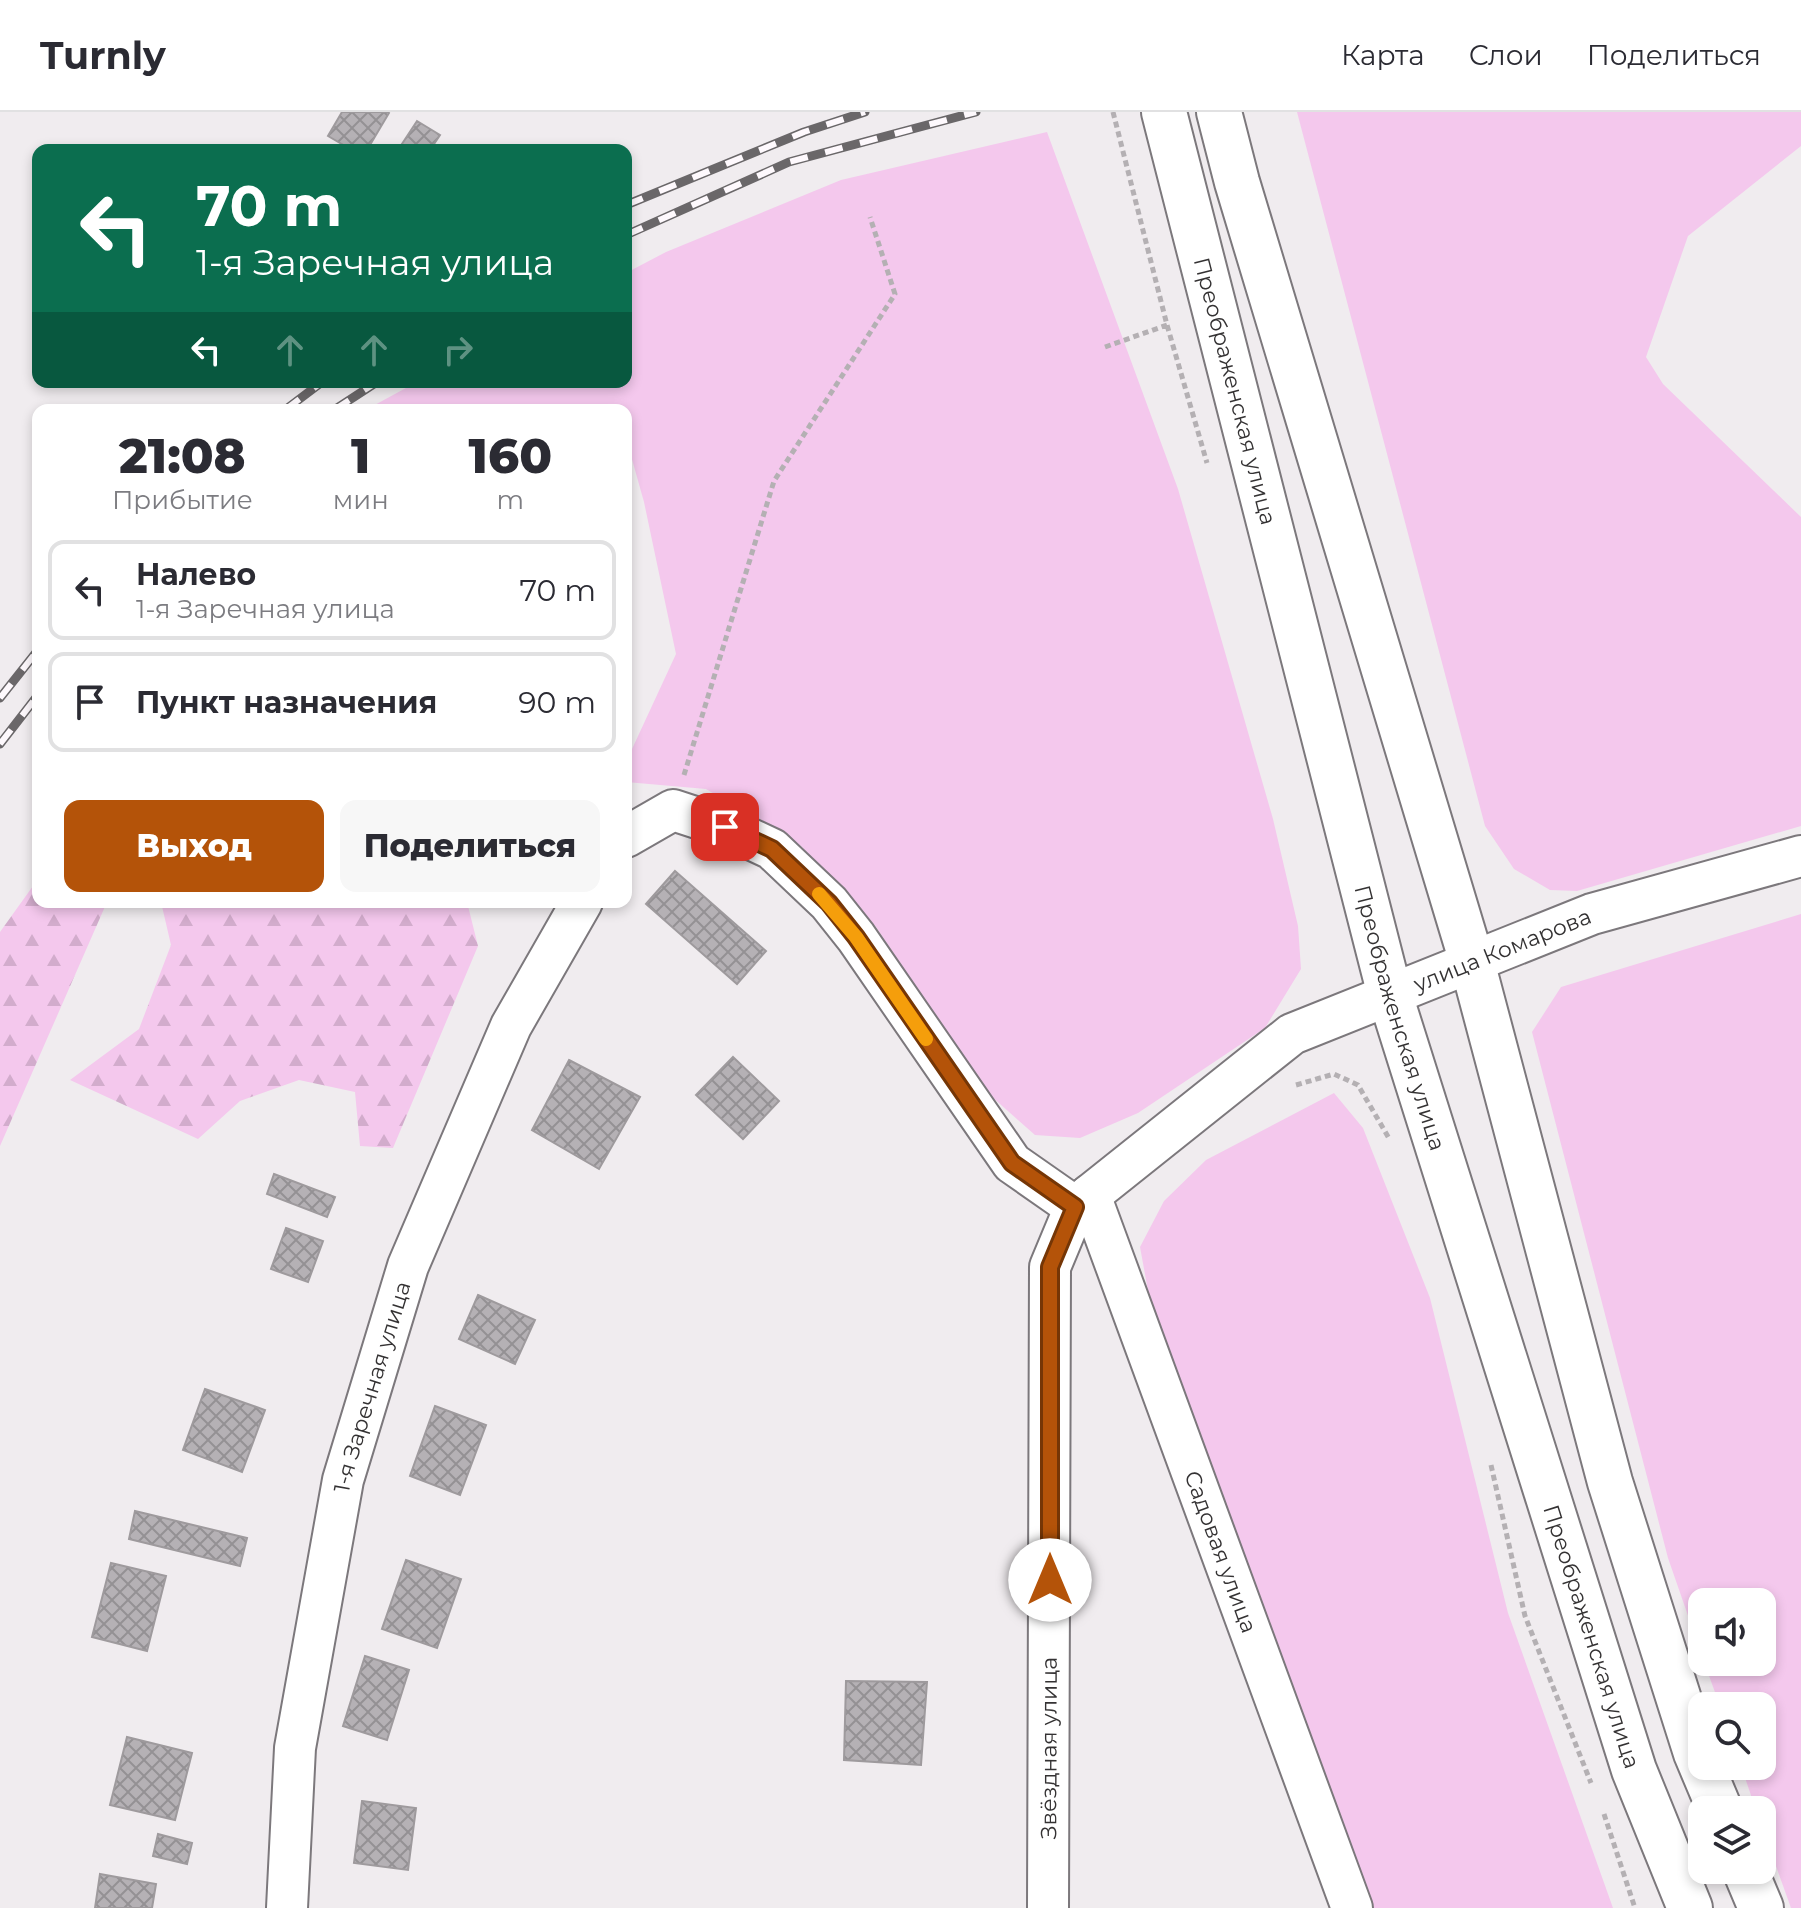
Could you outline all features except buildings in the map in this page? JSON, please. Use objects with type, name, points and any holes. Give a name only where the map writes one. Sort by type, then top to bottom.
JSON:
[{"type":"main road","name":"Преображенская улица","points":[[1164,112],[1390,995],[1634,1770],[1690,1908]]},
{"type":"main road","points":[[1219,112],[1237,182],[1472,962],[1610,1482],[1696,1753],[1714,1796]]},
{"type":"main road","points":[[1751,1884],[1761,1908]]},
{"type":"street","points":[[632,834],[673,810],[725,827],[772,849],[829,903],[856,937],[1012,1163],[1083,1201]]},
{"type":"street","name":"улица Комарова","points":[[1083,1201],[1292,1034],[1592,914],[1801,856]]},
{"type":"street","name":"1-я Заречная улица","points":[[287,1908],[295,1748],[343,1480],[408,1266],[511,1026],[579,908]]},
{"type":"street","name":"Звёздная улица","points":[[1048,1908],[1050,1267],[1083,1201]]},
{"type":"street","name":"Садовая улица","points":[[1083,1201],[1352,1908]]},
{"type":"path","points":[[1113,112],[1167,325],[1211,475]]},
{"type":"path","points":[[673,810],[774,481],[895,294],[870,217]]},
{"type":"path","points":[[1105,347],[1167,325]]},
{"type":"path","points":[[1288,1089],[1334,1074],[1358,1085],[1397,1153]]},
{"type":"path","points":[[1490,1462],[1525,1616],[1592,1786]]},
{"type":"path","points":[[1598,1800],[1635,1908]]},
{"type":"green space","points":[[1297,112],[1801,112],[1801,146],[1688,236],[1646,357],[1663,384],[1801,517],[1801,826],[1577,891],[1550,890],[1514,869],[1485,826]]},
{"type":"green space","points":[[1047,132],[1178,489],[1273,819],[1298,926],[1301,969],[1265,1028],[1138,1113],[1080,1138],[1035,1135],[982,1088],[876,927],[801,846],[706,789],[632,783],[632,749],[676,654],[632,459],[632,404],[377,404],[406,388],[632,388],[632,270],[666,252],[841,180]]},
{"type":"green space","points":[[32,887],[32,908],[104,908],[0,1146],[0,932]]},
{"type":"green space","points":[[162,908],[468,908],[478,946],[393,1148],[360,1146],[355,1092],[299,1080],[240,1101],[198,1139],[70,1080],[139,1029],[171,945]]},
{"type":"green space","points":[[1801,914],[1801,1908],[1791,1908],[1776,1866],[1776,1796],[1751,1796],[1746,1780],[1776,1780],[1776,1692],[1715,1692],[1709,1676],[1776,1676],[1776,1588],[1688,1588],[1688,1616],[1668,1558],[1532,1032],[1561,987]]},
{"type":"green space","points":[[1334,1093],[1363,1128],[1430,1298],[1508,1613],[1613,1908],[1356,1908],[1172,1421],[1140,1247],[1164,1201],[1206,1160]]},
{"type":"railway","points":[[632,203],[804,132],[865,112]]},
{"type":"railway","points":[[632,232],[789,162],[976,112]]},
{"type":"railway","points":[[293,404],[314,388]]},
{"type":"railway","points":[[343,404],[368,388]]},
{"type":"railway","points":[[0,698],[32,658]]},
{"type":"railway","points":[[0,744],[32,703]]},
{"type":"slow traffic","points":[[819,894],[856,937],[926,1039]]},
{"type":"route","points":[[725,827],[772,849],[829,903],[856,937],[1012,1163],[1075,1207],[1050,1267],[1050,1580]]}]
